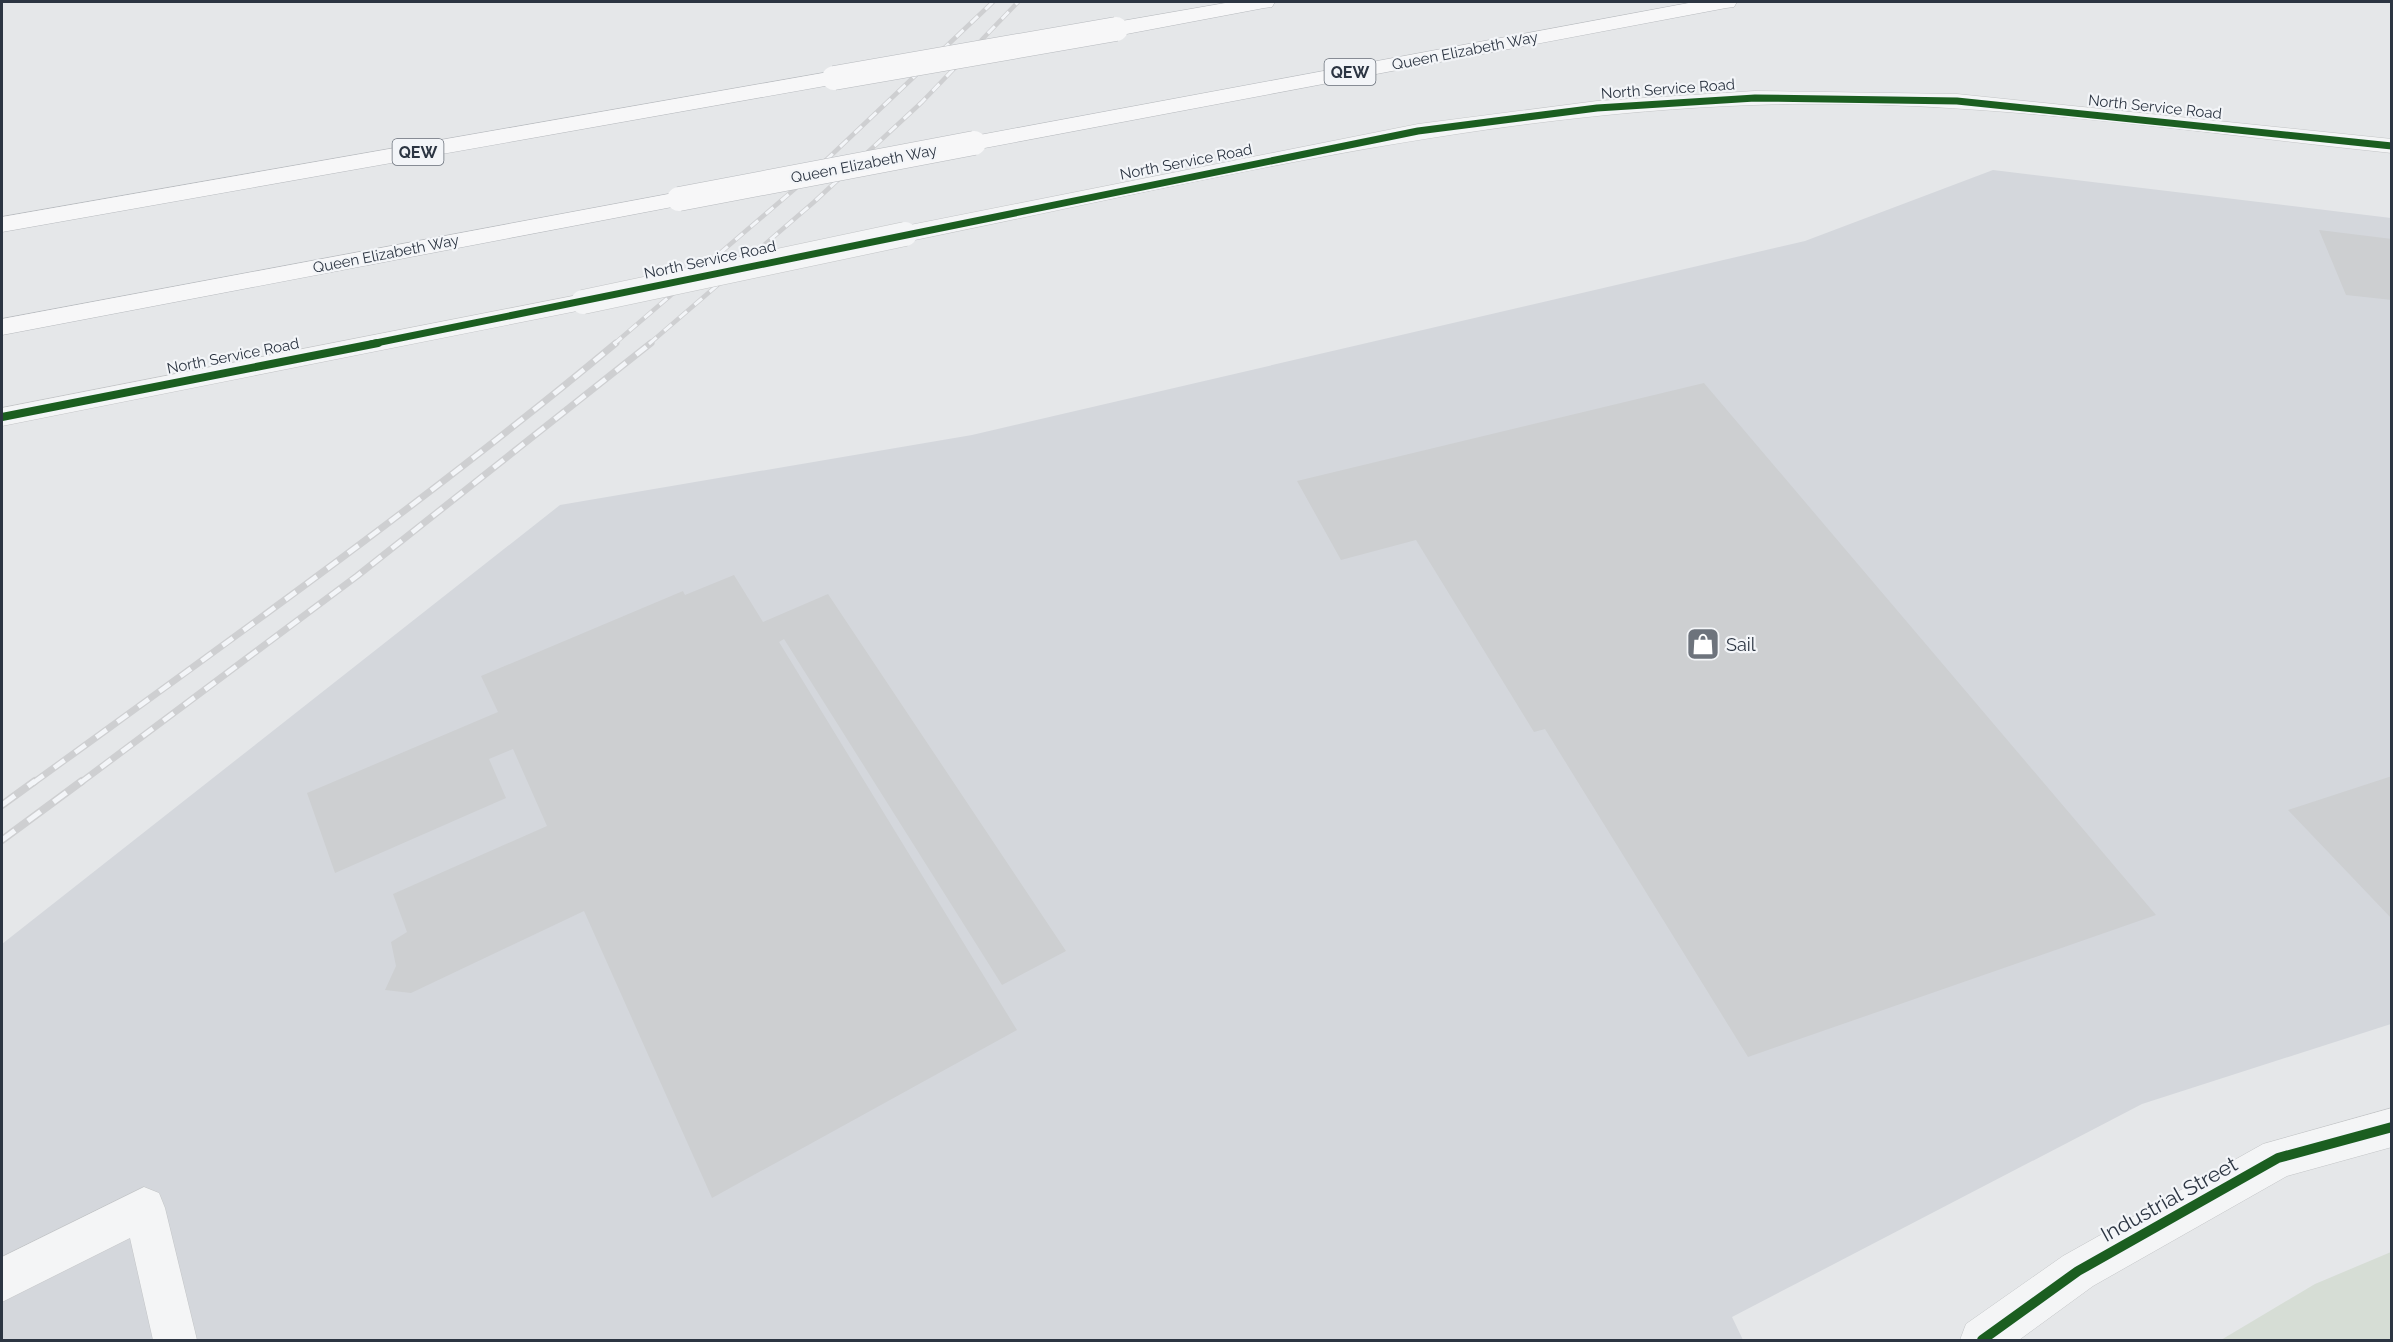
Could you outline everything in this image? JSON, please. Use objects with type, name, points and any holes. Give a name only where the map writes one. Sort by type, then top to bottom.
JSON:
[{"type":"highway","name":"QEW","points":[[2,225],[1264,2]]},
{"type":"highway","name":"Queen Elizabeth Way","points":[[2,327],[1726,2]]},
{"type":"street","name":"North Service Road","points":[[2,417],[583,302],[905,234],[1418,131],[1597,108],[1755,98],[1957,101],[2391,146]]},
{"type":"street","name":"Industrial Street","points":[[1982,1341],[2078,1271],[2278,1158],[2391,1127]]},
{"type":"street","points":[[2,1280],[144,1208],[176,1341]]},
{"type":"shaded area","points":[[1993,170],[2391,218],[2391,1024],[2142,1104],[1732,1317],[1743,1340],[2,1340],[2,944],[560,505],[972,435],[1805,241]]},
{"type":"shaded area","points":[[2391,1252],[2391,1340],[2221,1340],[2315,1284]]},
{"type":"building","points":[[2319,230],[2392,239],[2392,300],[2346,295]]},
{"type":"building","name":"Sail","points":[[1704,383],[2156,915],[1748,1057],[1545,729],[1534,732],[1416,540],[1341,560],[1297,481]]},
{"type":"building","points":[[734,575],[763,622],[828,594],[1066,951],[1002,985],[784,639],[779,642],[1017,1030],[712,1198],[584,911],[411,993],[385,990],[396,966],[391,942],[407,932],[393,894],[547,826],[513,749],[489,759],[506,798],[335,873],[307,793],[498,712],[481,676],[683,591],[685,595]]},
{"type":"building","points":[[2392,776],[2392,919],[2288,810]]},
{"type":"railway","points":[[614,344],[804,181],[993,2]]},
{"type":"railway","points":[[649,344],[814,202],[922,102],[1018,2]]},
{"type":"railway","points":[[33,783],[401,513],[616,343]]},
{"type":"railway","points":[[80,783],[357,576],[651,343]]},
{"type":"railway","points":[[2,805],[35,781]]},
{"type":"railway","points":[[2,840],[82,781]]},
{"type":"cycle path","points":[[2,417],[583,302],[1418,131],[1597,108],[1755,98],[1957,101],[2392,146]]},
{"type":"cycle path","points":[[1982,1340],[2078,1271],[2278,1158],[2392,1127]]},
{"type":"place","name":"Sail","points":[[1703,644]]}]
